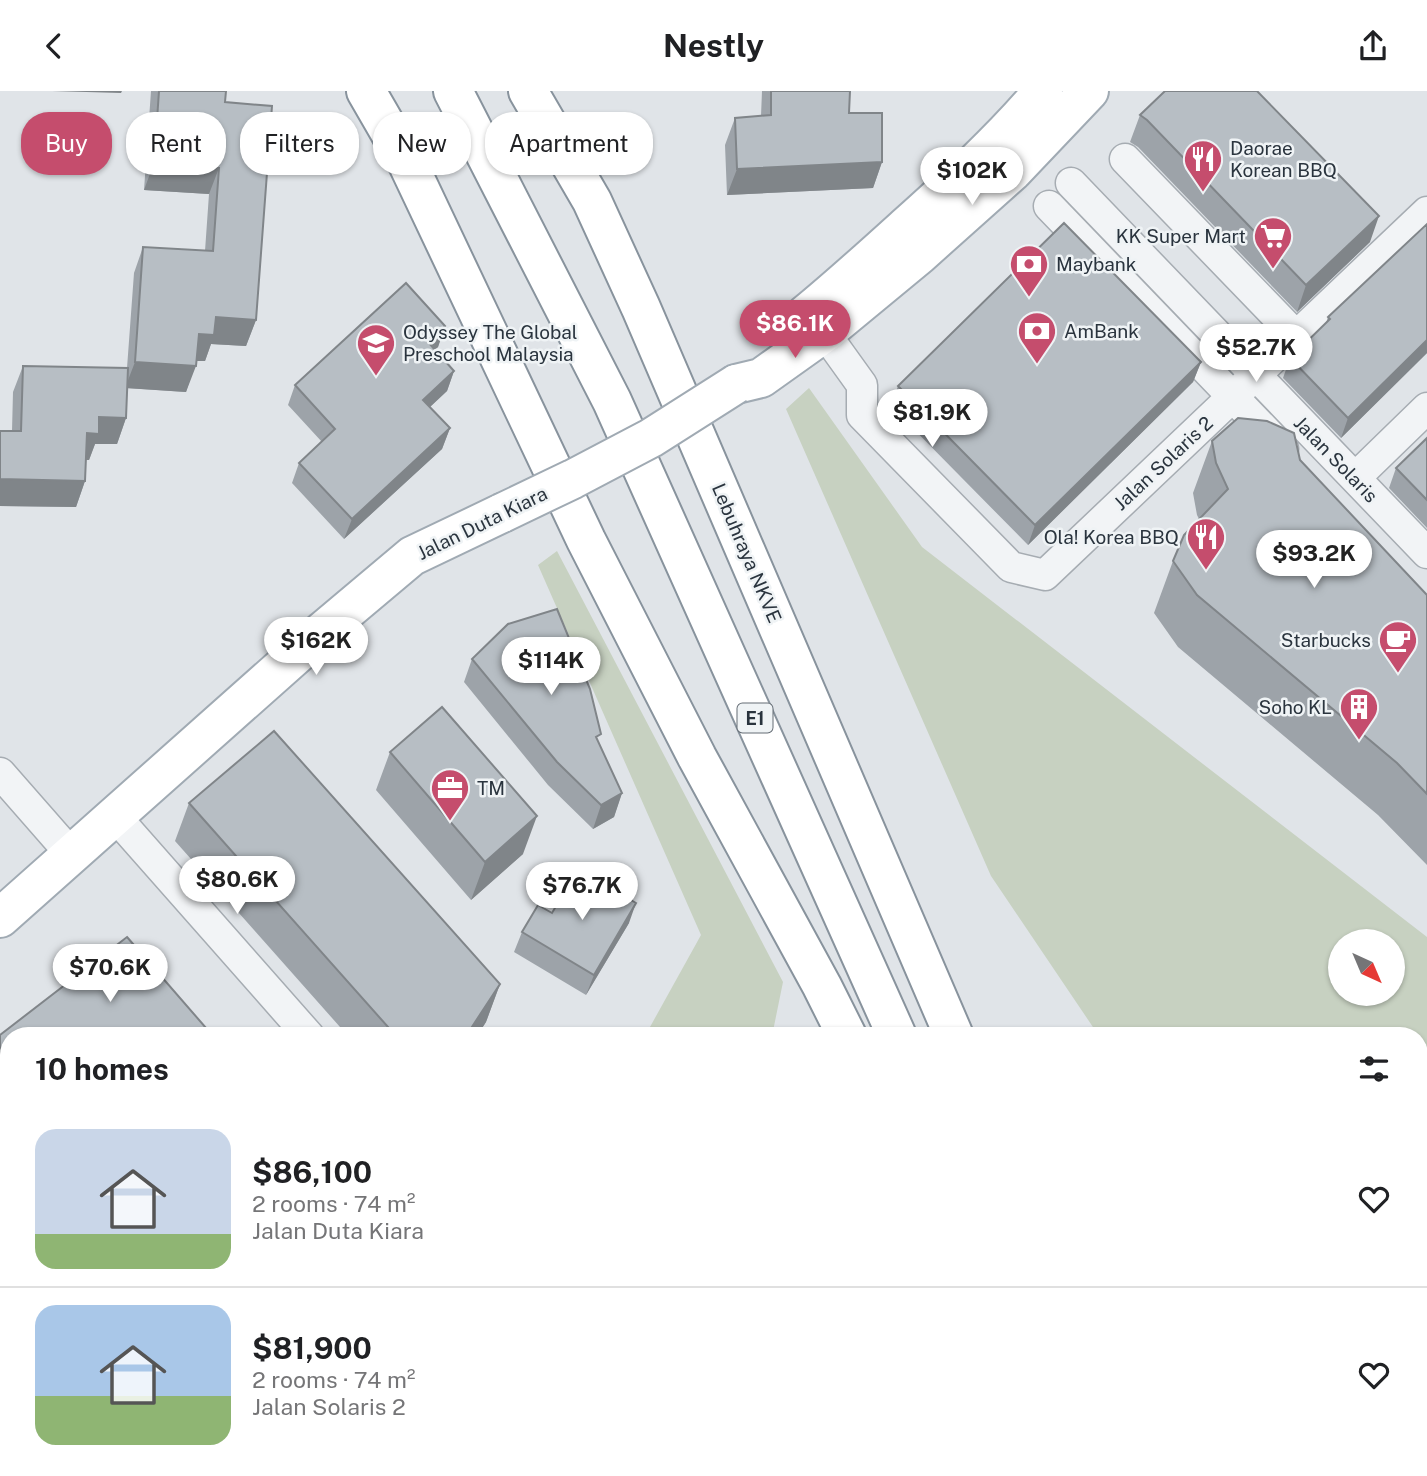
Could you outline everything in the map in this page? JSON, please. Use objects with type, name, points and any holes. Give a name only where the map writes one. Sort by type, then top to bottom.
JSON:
[{"type":"main road","points":[[366,91],[407,162],[592,552],[697,757],[842,1027]]},
{"type":"main road","name":"E1","points":[[453,91],[612,401],[893,1027]]},
{"type":"main road","name":"Lebuhraya NKVE","points":[[528,91],[592,201],[641,308],[954,1027]]},
{"type":"main road","name":"Jalan Duta Kiara","points":[[0,918],[71,854],[121,824],[324,629],[412,556],[573,479],[651,438],[736,384],[761,378],[827,331],[919,255],[1011,148],[1043,91]]},
{"type":"main road","name":"Jalan Duta Kiara","points":[[736,384],[744,362],[1011,148],[1089,91]]},
{"type":"street","points":[[1125,159],[1296,337]]},
{"type":"street","name":"Jalan Solaris","points":[[1070,183],[1427,553]]},
{"type":"street","name":"Jalan Solaris","points":[[1049,206],[1301,467]]},
{"type":"street","name":"Jalan Solaris 2","points":[[827,331],[834,346],[862,385],[862,415],[1011,567],[1045,575],[1427,212]]},
{"type":"street","points":[[1355,478],[1427,408]]},
{"type":"street","points":[[0,773],[71,854]]},
{"type":"street","points":[[121,824],[301,1027]]},
{"type":"green space","points":[[809,388],[922,547],[1427,937],[1427,1027],[1093,1027],[991,876],[786,409]]},
{"type":"green space","points":[[557,551],[783,982],[774,1027],[650,1027],[701,935],[538,565]]},
{"type":"building","points":[[159,91],[226,91],[225,102],[272,106],[272,112],[240,112],[240,175],[267,175],[256,320],[216,317],[214,335],[199,334],[196,366],[135,362],[143,247],[213,251],[218,175],[226,175],[226,112],[158,112]]},
{"type":"building","points":[[771,91],[850,91],[849,113],[882,113],[882,162],[737,169],[735,118],[771,115]]},
{"type":"building","points":[[1165,91],[1257,91],[1379,216],[1306,285],[1140,115]]},
{"type":"building","points":[[1064,223],[1201,362],[1035,525],[898,386]]},
{"type":"building","points":[[1427,224],[1427,340],[1348,418],[1290,358],[1330,319],[1328,317]]},
{"type":"building","points":[[406,283],[445,326],[428,342],[454,371],[423,400],[450,428],[352,519],[299,463],[335,429],[295,385]]},
{"type":"building","points":[[23,366],[128,368],[126,418],[99,417],[99,434],[87,433],[85,481],[0,479],[0,431],[21,431]]},
{"type":"building","name":"Soho KL","points":[[1238,418],[1267,421],[1294,433],[1300,460],[1427,595],[1427,794],[1397,763],[1197,595],[1173,561],[1184,535],[1228,489],[1216,463],[1212,441]]},
{"type":"building","points":[[1427,438],[1427,500],[1396,468]]},
{"type":"building","points":[[557,609],[590,689],[601,734],[596,737],[622,793],[601,805],[557,762],[472,659],[508,624]]},
{"type":"building","points":[[442,707],[537,816],[485,862],[390,752]]},
{"type":"building","points":[[274,731],[500,984],[472,1027],[388,1027],[189,803]]},
{"type":"building","points":[[578,869],[636,903],[594,975],[522,932],[538,905],[552,913]]},
{"type":"building","points":[[127,937],[205,1027],[10,1027]]},
{"type":"place","name":"Daorae Korean BBQ","points":[[1203,193]]},
{"type":"place","name":"KK Super Mart","points":[[1273,270]]},
{"type":"place","name":"Maybank","points":[[1029,298]]},
{"type":"place","name":"AmBank","points":[[1037,365]]},
{"type":"place","name":"Odyssey The Global Preschool Malaysia","points":[[376,377]]},
{"type":"place","name":"Ola! Korea BBQ","points":[[1206,571]]},
{"type":"place","name":"Starbucks","points":[[1398,674]]},
{"type":"place","name":"Soho KL","points":[[1359,741]]},
{"type":"place","name":"TM","points":[[450,822]]}]
